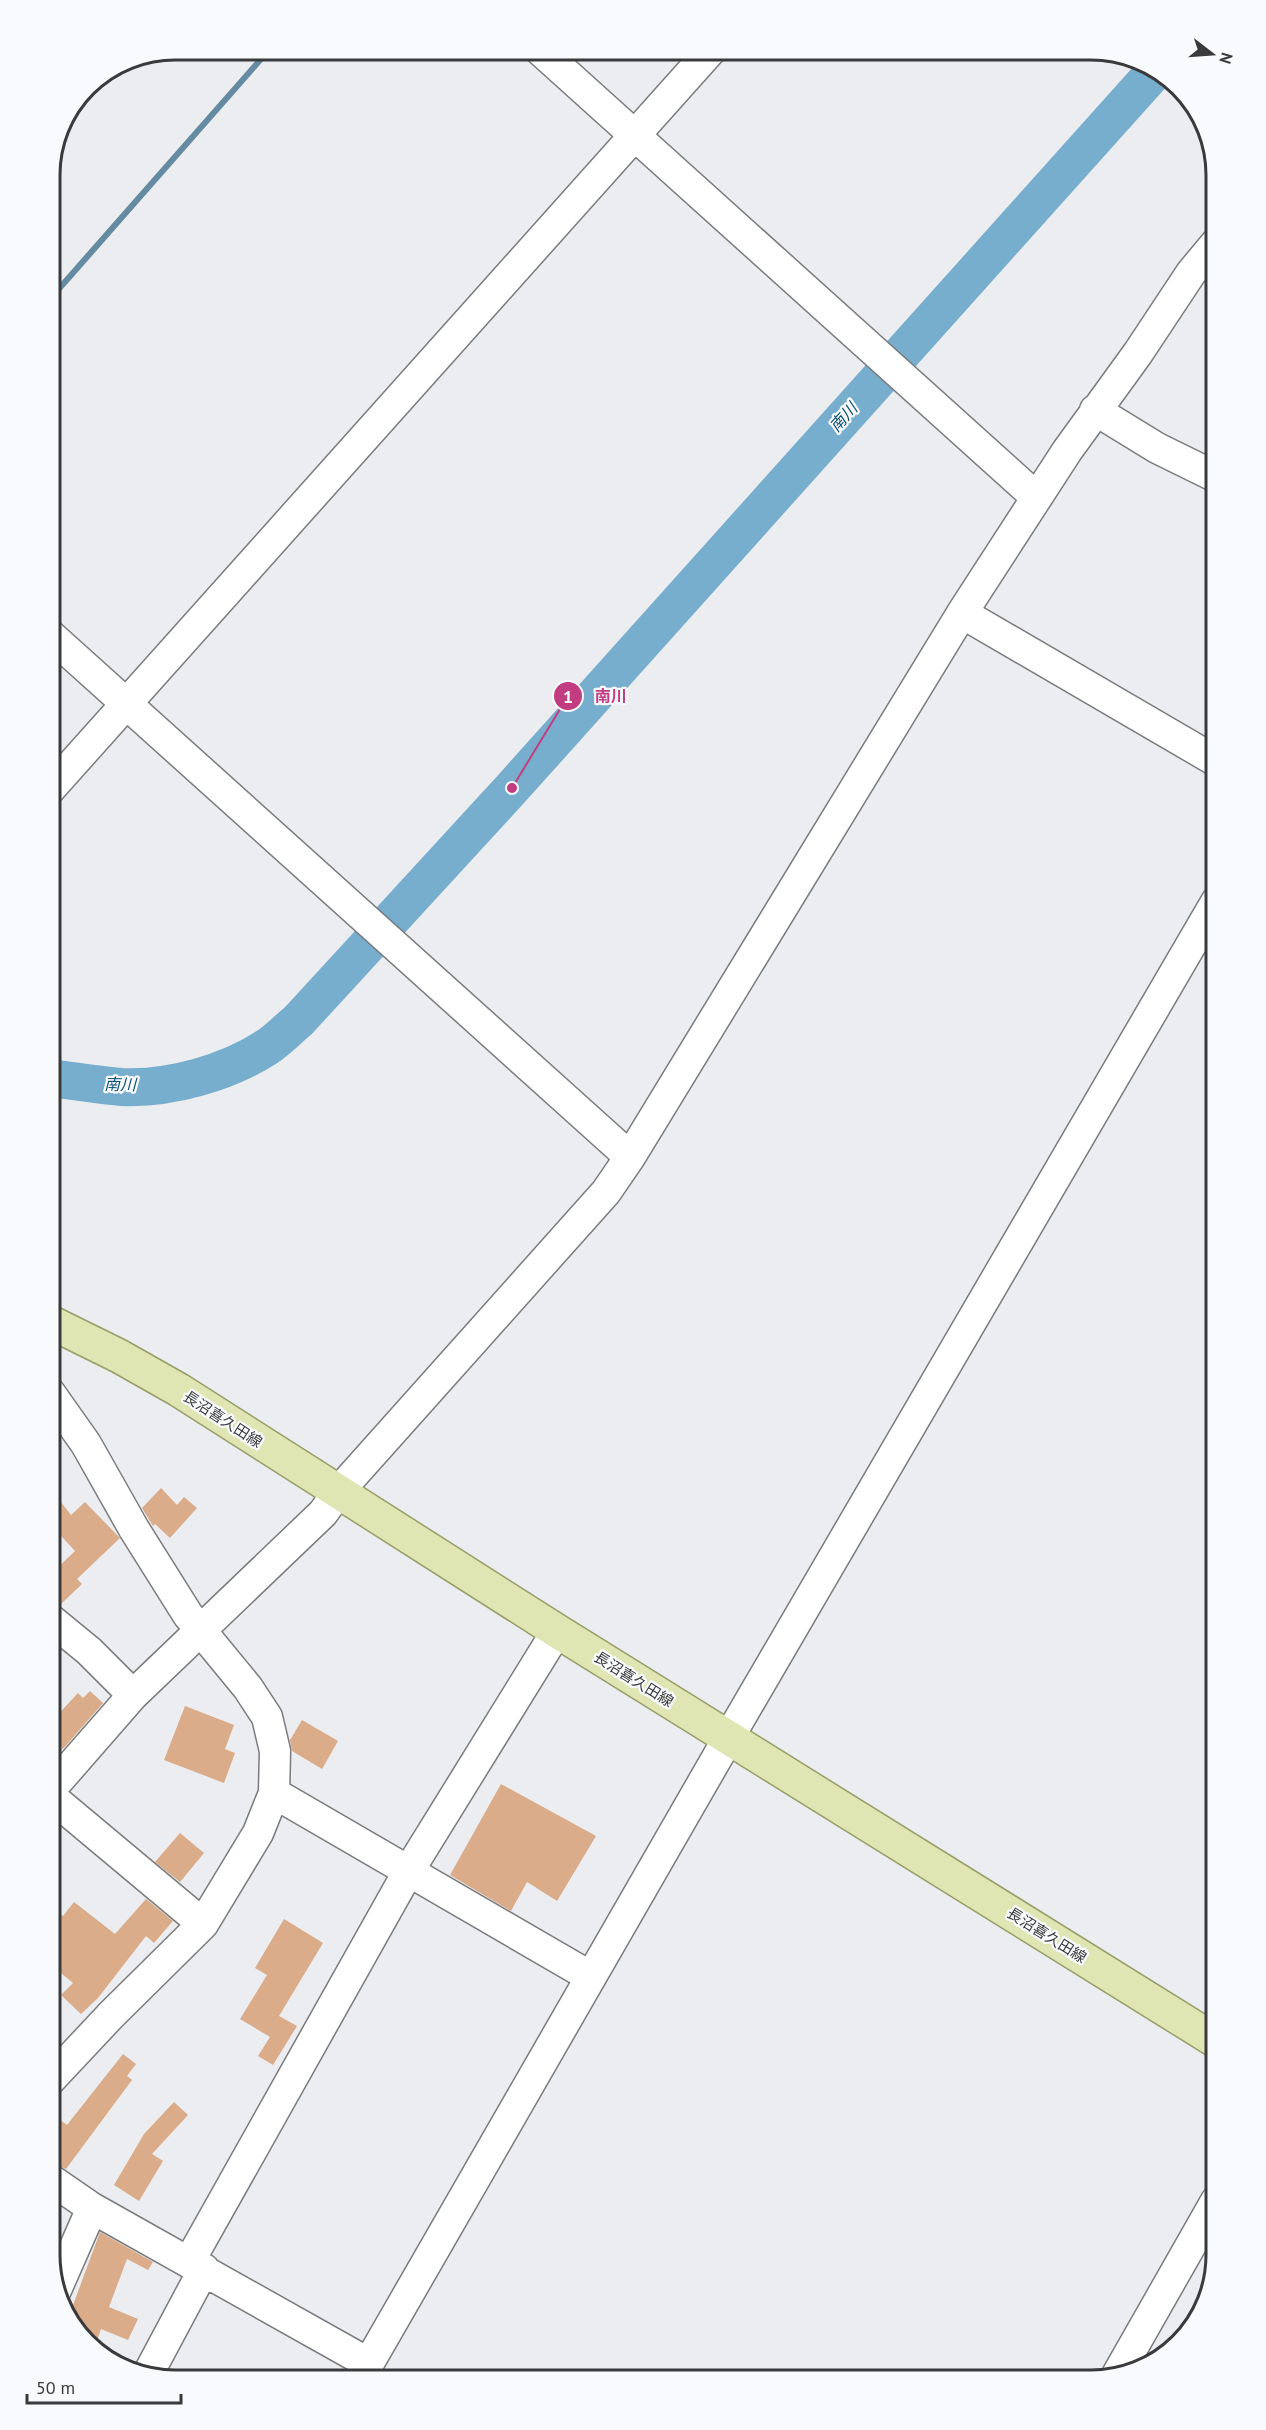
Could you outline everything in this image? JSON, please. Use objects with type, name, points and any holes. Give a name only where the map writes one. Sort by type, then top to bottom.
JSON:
[{"type":"main road","name":"長沼喜久田線","points":[[60,1327],[119,1356],[179,1390],[556,1631],[1206,2035]]},
{"type":"street","points":[[551,60],[1036,497]]},
{"type":"street","points":[[60,778],[702,60]]},
{"type":"street","points":[[60,1779],[133,1695],[323,1513],[338,1492],[585,1217],[630,1156],[962,613],[1036,497],[1095,410],[1138,353],[1191,273],[1206,255]]},
{"type":"street","points":[[1095,410],[1157,448],[1206,472]]},
{"type":"street","points":[[962,613],[1206,755]]},
{"type":"street","points":[[60,644],[124,705],[630,1156]]},
{"type":"street","points":[[364,2370],[729,1737],[1206,919]]},
{"type":"street","points":[[60,1407],[86,1444],[134,1529],[201,1632],[248,1688],[267,1717],[275,1750],[274,1793],[258,1833],[203,1923],[111,2014],[60,2069]]},
{"type":"street","points":[[60,1627],[89,1651],[133,1695]]},
{"type":"street","points":[[151,2367],[197,2266],[408,1872],[556,1631]]},
{"type":"street","points":[[274,1793],[591,1977]]},
{"type":"street","points":[[60,1804],[203,1923]]},
{"type":"street","points":[[60,2186],[92,2208],[197,2266],[360,2370]]},
{"type":"street","points":[[62,2277],[92,2208]]},
{"type":"street","points":[[1122,2365],[1206,2219]]},
{"type":"building","points":[[161,1488],[177,1505],[184,1497],[197,1508],[170,1538],[155,1524],[153,1526],[142,1508]]},
{"type":"building","points":[[60,1501],[71,1515],[85,1502],[120,1538],[77,1579],[82,1584],[60,1605],[60,1565],[75,1551],[60,1535]]},
{"type":"building","points":[[90,1691],[103,1703],[63,1749],[60,1746],[60,1712],[78,1693],[83,1698]]},
{"type":"building","points":[[185,1706],[234,1725],[225,1749],[235,1753],[224,1783],[164,1760]]},
{"type":"building","points":[[302,1720],[338,1741],[322,1769],[292,1751],[290,1740]]},
{"type":"building","points":[[501,1784],[596,1836],[557,1901],[527,1882],[511,1911],[450,1875]]},
{"type":"building","points":[[180,1833],[204,1853],[180,1882],[155,1862]]},
{"type":"building","points":[[146,1899],[173,1921],[154,1943],[146,1936],[98,1998],[81,2014],[61,1995],[73,1983],[60,1972],[60,1914],[63,1916],[74,1902],[115,1934]]},
{"type":"building","points":[[284,1919],[323,1943],[279,2016],[297,2026],[273,2065],[258,2056],[270,2037],[240,2019],[267,1975],[255,1968]]},
{"type":"building","points":[[123,2054],[136,2064],[127,2076],[132,2080],[66,2169],[60,2166],[60,2120],[67,2125]]},
{"type":"building","points":[[174,2102],[188,2115],[152,2154],[163,2161],[139,2201],[114,2185],[144,2134]]},
{"type":"building","points":[[100,2232],[153,2262],[148,2270],[127,2259],[109,2307],[138,2319],[128,2340],[101,2329],[98,2339],[84,2325],[72,2307]]},
{"type":"waterway","points":[[60,288],[260,60]]},
{"type":"waterway","name":"南川","points":[[60,1079],[140,1087],[198,1078],[251,1056],[271,1044],[298,1021],[512,788],[1150,76]]},
{"type":"place","name":"南川","points":[[512,788]]}]
